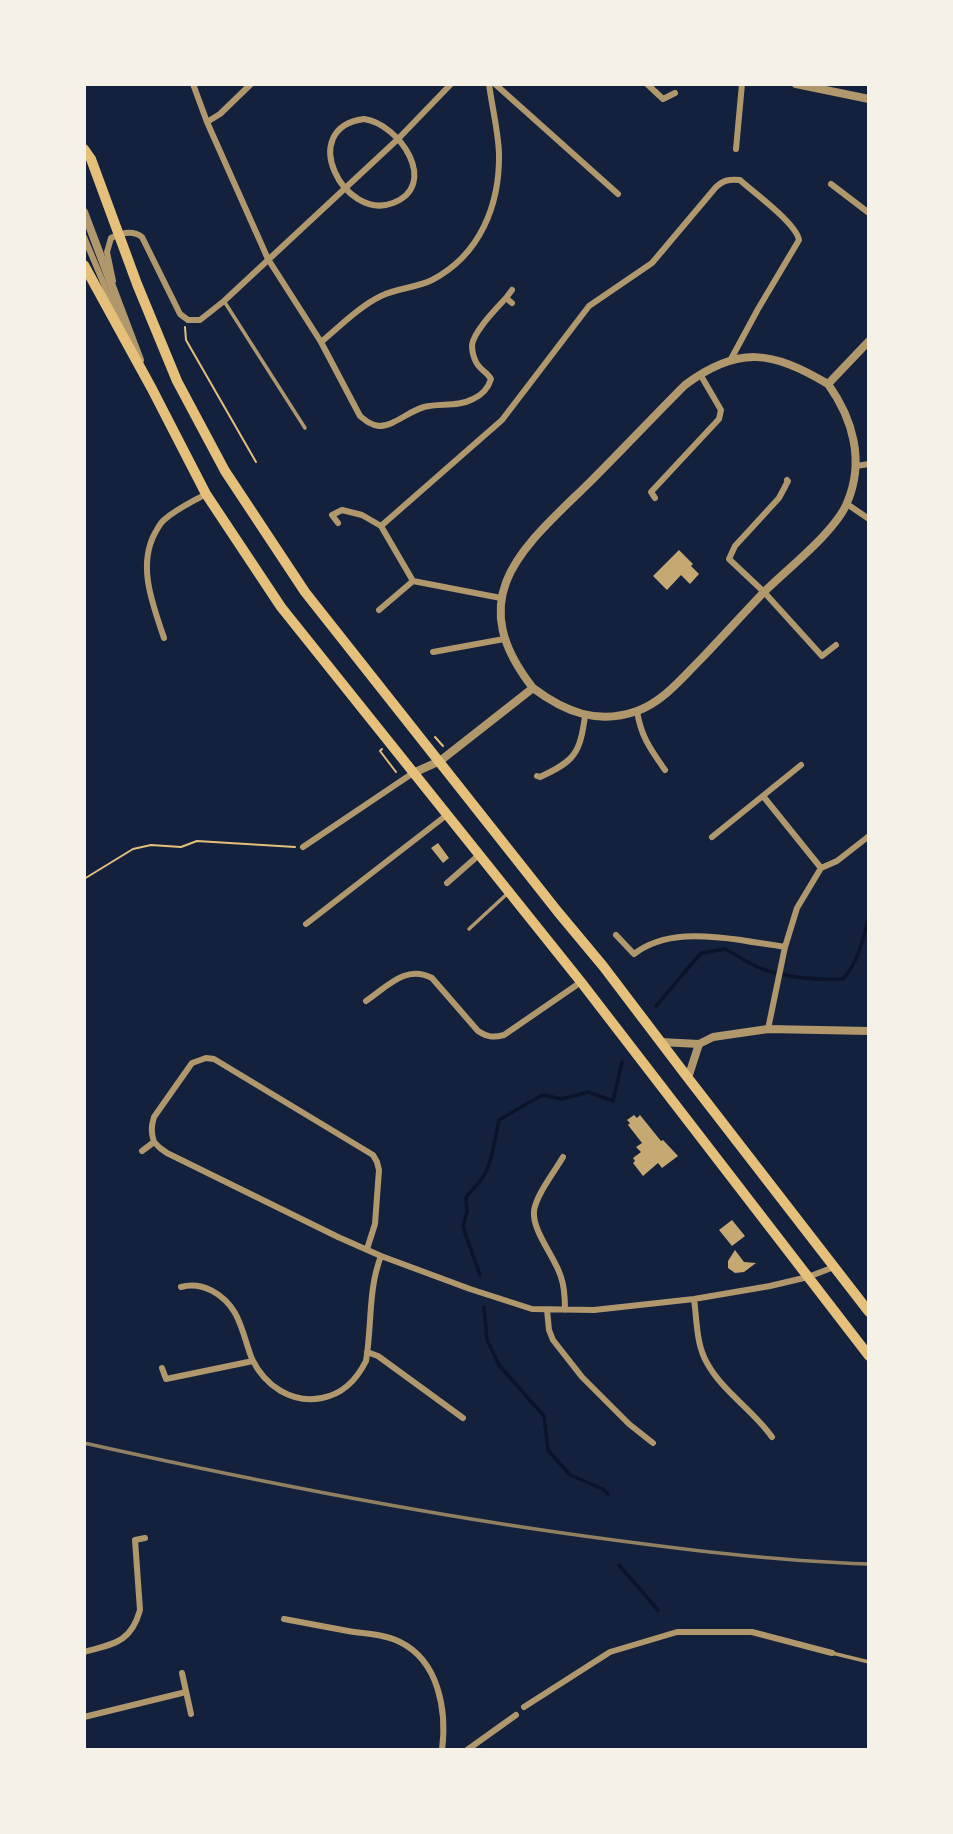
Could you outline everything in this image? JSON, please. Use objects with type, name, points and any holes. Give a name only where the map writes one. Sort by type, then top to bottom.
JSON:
[{"type":"main road","points":[[84,149],[91,159],[137,284],[177,381],[225,471],[305,592],[603,966],[869,1312]]},
{"type":"main road","points":[[84,265],[206,494],[281,607],[581,982],[869,1356]]},
{"type":"street","points":[[192,84],[268,259],[321,342],[360,416],[366,422],[382,426],[425,407],[461,404],[483,393],[491,380],[481,371],[472,346],[478,332],[512,290]]},
{"type":"street","points":[[207,122],[220,114],[251,84]]},
{"type":"street","points":[[116,296],[107,251],[111,238],[119,234],[138,234],[142,237],[180,314],[194,321],[200,320],[398,139],[451,84]]},
{"type":"street","points":[[321,342],[380,296],[417,286],[440,276],[459,261],[476,242],[491,213],[497,180],[498,145],[489,84]]},
{"type":"street","points":[[495,84],[618,194]]},
{"type":"street","points":[[647,84],[663,99],[675,93]]},
{"type":"street","points":[[736,149],[742,84]]},
{"type":"street","points":[[796,84],[869,99]]},
{"type":"street","points":[[354,120],[373,120],[382,124],[408,151],[414,169],[411,186],[406,194],[390,204],[381,205],[359,199],[345,188],[332,166],[330,147],[333,138],[338,130],[354,120]]},
{"type":"street","points":[[84,140],[91,159]]},
{"type":"street","points":[[382,526],[502,420],[589,306],[652,263],[716,187],[732,179],[740,180],[787,221],[797,232],[799,240],[731,359]]},
{"type":"street","points":[[831,184],[869,212]]},
{"type":"street","points":[[84,212],[152,389]]},
{"type":"street","points":[[84,237],[111,302],[139,357]]},
{"type":"street","points":[[506,298],[512,303]]},
{"type":"street","points":[[828,384],[869,341]]},
{"type":"street","points":[[767,358],[789,364],[828,384],[841,402],[856,444],[856,466],[847,504],[824,534],[764,592],[679,682],[658,700],[637,711],[613,716],[585,716],[551,701],[533,688],[521,673],[504,639],[501,598],[506,581],[526,546],[699,374],[731,359],[767,358]]},
{"type":"street","points":[[655,498],[651,492],[719,419],[721,410],[699,374]]},
{"type":"street","points":[[856,466],[869,464]]},
{"type":"street","points":[[786,480],[788,481],[779,498],[735,546],[729,559],[764,592],[822,656],[836,645]]},
{"type":"street","points":[[163,638],[150,594],[146,565],[151,540],[162,522],[206,494]]},
{"type":"street","points":[[847,504],[869,519]]},
{"type":"street","points":[[338,523],[332,515],[342,510],[362,515],[382,526],[413,581],[501,598]]},
{"type":"street","points":[[379,610],[413,581]]},
{"type":"street","points":[[433,652],[504,639]]},
{"type":"street","points":[[303,847],[413,773],[440,761],[533,688]]},
{"type":"street","points":[[637,711],[643,735],[665,770]]},
{"type":"street","points":[[537,776],[562,767],[575,754],[582,740],[585,716]]},
{"type":"street","points":[[642,757],[651,751]]},
{"type":"street","points":[[712,837],[801,765]]},
{"type":"street","points":[[763,796],[821,867]]},
{"type":"street","points":[[306,924],[448,814]]},
{"type":"street","points":[[768,1030],[781,962],[797,908],[821,867],[837,861],[869,836]]},
{"type":"street","points":[[447,883],[480,854]]},
{"type":"street","points":[[616,935],[634,954],[666,939],[690,936],[717,936],[785,947]]},
{"type":"street","points":[[366,1001],[406,974],[424,973],[432,978],[478,1031],[495,1038],[504,1035],[581,982]]},
{"type":"street","points":[[661,1042],[699,1044],[713,1037],[768,1030],[869,1031]]},
{"type":"street","points":[[688,1078],[699,1044]]},
{"type":"street","points":[[367,1249],[375,1224],[379,1170],[373,1155],[221,1062],[206,1058],[192,1063],[154,1117],[151,1125],[154,1142],[160,1148],[338,1237],[381,1256],[492,1297],[532,1309],[627,1307],[770,1286],[808,1277],[834,1267]]},
{"type":"street","points":[[142,1151],[154,1142]]},
{"type":"street","points":[[564,1157],[536,1202],[534,1219],[561,1276],[565,1310]]},
{"type":"street","points":[[181,1287],[199,1285],[225,1299],[235,1313],[253,1361],[261,1373],[275,1388],[293,1397],[313,1399],[332,1396],[349,1385],[362,1370],[367,1352],[373,1283],[381,1256]]},
{"type":"street","points":[[694,1299],[700,1344],[706,1362],[772,1437]]},
{"type":"street","points":[[547,1310],[553,1340],[573,1367],[629,1424],[653,1443]]},
{"type":"street","points":[[367,1352],[378,1356],[463,1418]]},
{"type":"street","points":[[162,1368],[166,1379],[253,1361]]},
{"type":"street","points":[[84,1652],[120,1642],[138,1619],[140,1610],[135,1540],[145,1538]]},
{"type":"street","points":[[285,1619],[379,1635],[397,1640],[413,1649],[438,1687],[444,1727],[442,1750]]},
{"type":"street","points":[[524,1707],[610,1653],[677,1632],[752,1632],[832,1653]]},
{"type":"street","points":[[182,1673],[191,1714]]},
{"type":"street","points":[[84,1717],[186,1692]]},
{"type":"street","points":[[467,1750],[516,1715]]},
{"type":"lane","points":[[224,300],[304,428]]},
{"type":"lane","points":[[469,929],[509,892]]},
{"type":"lane","points":[[832,1653],[869,1662]]},
{"type":"path","points":[[184,317],[186,340],[256,462]]},
{"type":"path","points":[[433,736],[450,753]]},
{"type":"path","points":[[390,743],[380,751],[403,782]]},
{"type":"path","points":[[84,879],[133,849],[150,845],[181,847],[197,841],[303,847]]},
{"type":"building","points":[[679,550],[699,574],[690,584],[681,575],[667,590],[653,576]]},
{"type":"building","points":[[438,843],[449,858],[443,863],[431,848]]},
{"type":"building","points":[[634,1115],[637,1118],[640,1115],[661,1141],[678,1156],[662,1168],[658,1163],[643,1176],[633,1163],[633,1158],[641,1152],[636,1147],[642,1143],[628,1125],[630,1123],[627,1120]]},
{"type":"building","points":[[732,1220],[745,1236],[732,1246],[719,1230]]},
{"type":"building","points":[[735,1250],[744,1262],[756,1263],[744,1272],[735,1273],[728,1268],[728,1261]]},
{"type":"waterway","points":[[656,1006],[701,953],[725,949],[756,966],[780,974],[812,979],[843,979],[857,957],[869,916]]},
{"type":"waterway","points":[[480,1275],[463,1227],[467,1211],[466,1197],[485,1174],[499,1120],[542,1095],[562,1099],[588,1092],[613,1101],[622,1062]]},
{"type":"waterway","points":[[484,1307],[487,1340],[499,1365],[544,1416],[548,1450],[570,1475],[603,1489],[608,1494]]},
{"type":"waterway","points":[[619,1565],[658,1610]]},
{"type":"railway","points":[[84,1443],[333,1495],[521,1527],[726,1554],[869,1564]]}]
